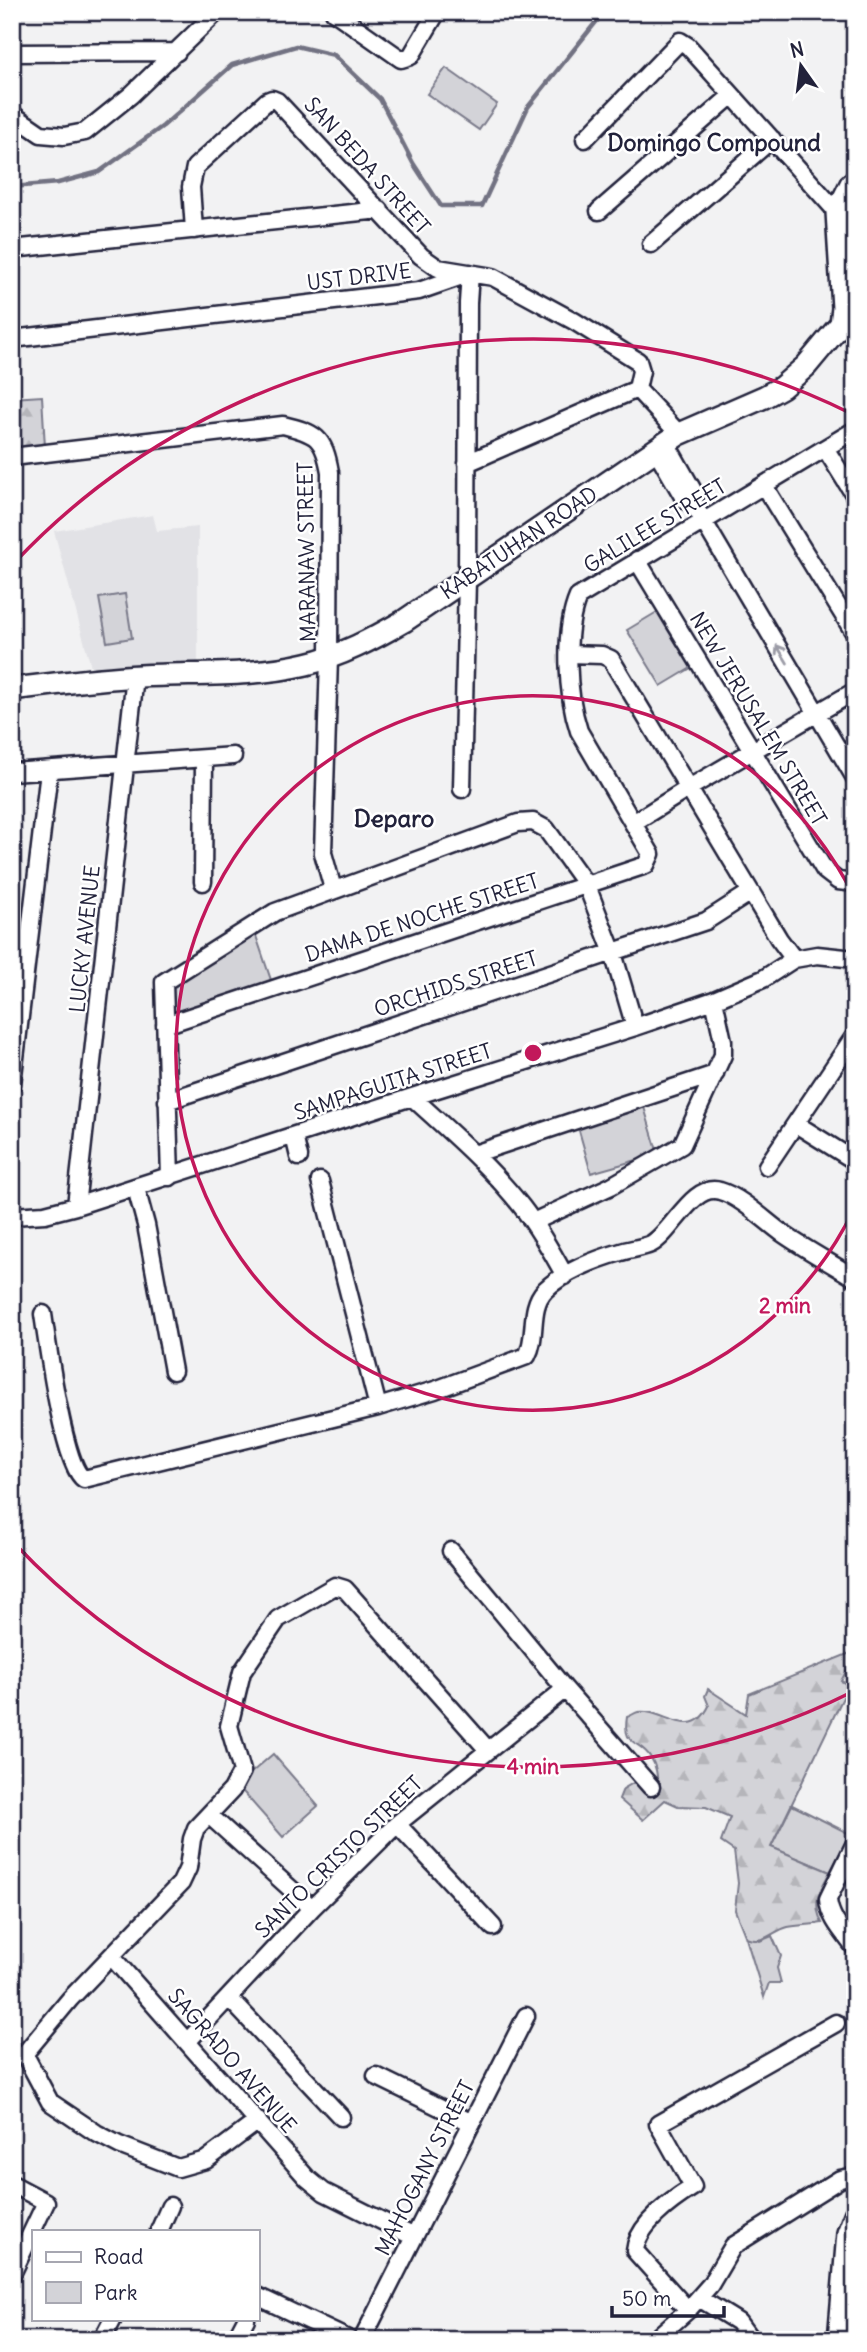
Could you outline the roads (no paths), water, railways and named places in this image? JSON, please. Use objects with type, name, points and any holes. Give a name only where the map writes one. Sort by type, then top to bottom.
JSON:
[{"type":"street","points":[[12,114],[41,134],[64,136],[85,132],[131,95],[218,12]]},
{"type":"street","points":[[334,12],[401,59],[411,57],[437,12]]},
{"type":"street","points":[[585,139],[677,42],[688,46],[837,212],[850,184],[855,181]]},
{"type":"street","points":[[12,53],[177,52]]},
{"type":"street","points":[[599,211],[731,96]]},
{"type":"street","name":"SAN BEDA STREET","points":[[194,230],[191,187],[195,167],[272,99],[283,105],[421,256],[438,268],[470,273]]},
{"type":"street","points":[[651,244],[772,139]]},
{"type":"street","points":[[12,249],[380,210]]},
{"type":"street","name":"KABATUHAN ROAD","points":[[12,689],[135,676],[262,671],[307,664],[378,636],[467,580],[667,442],[782,387],[806,366],[841,324],[843,308],[837,212]]},
{"type":"street","points":[[462,789],[470,273],[493,277],[574,321],[638,361],[641,371],[637,389],[695,494],[694,505],[855,778]]},
{"type":"street","name":"UST DRIVE","points":[[12,339],[419,291],[470,273]]},
{"type":"street","points":[[467,463],[637,389]]},
{"type":"street","name":"MARANAW STREET","points":[[12,457],[283,425],[305,430],[319,438],[327,451],[330,472],[329,657],[323,853],[333,889]]},
{"type":"street","name":"GALILEE STREET","points":[[634,823],[579,731],[573,712],[568,677],[569,654],[572,609],[578,597],[855,429]]},
{"type":"street","points":[[825,448],[855,496]]},
{"type":"street","points":[[764,486],[855,634]]},
{"type":"street","name":"NEW JERUSALEM STREET","points":[[637,559],[825,871],[838,881],[855,883]]},
{"type":"street","points":[[569,654],[602,655],[611,659],[779,939],[794,959],[817,955],[855,959]]},
{"type":"street","name":"LUCKY AVENUE","points":[[76,1206],[135,676]]},
{"type":"street","points":[[634,823],[855,691]]},
{"type":"street","points":[[12,772],[233,756]]},
{"type":"street","points":[[203,882],[204,759]]},
{"type":"street","points":[[12,1084],[49,771]]},
{"type":"street","points":[[170,1177],[164,982],[275,912],[518,824],[533,822],[546,829],[587,886],[613,953],[635,1027]]},
{"type":"street","name":"DAMA DE NOCHE STREET","points":[[165,1025],[646,865],[651,854],[634,823]]},
{"type":"street","name":"ORCHIDS STREET","points":[[167,1101],[706,921],[751,892]]},
{"type":"street","name":"SAMPAGUITA STREET","points":[[12,1216],[45,1214],[136,1188],[635,1027],[714,1000],[763,979],[794,959]]},
{"type":"street","points":[[533,1222],[611,1186],[682,1145],[723,1055],[723,1041],[714,1000]]},
{"type":"street","points":[[767,1166],[854,1035]]},
{"type":"street","points":[[474,1154],[715,1074]]},
{"type":"street","points":[[412,1097],[474,1154],[533,1222],[565,1276]]},
{"type":"street","points":[[796,1124],[855,1161]]},
{"type":"street","points":[[294,1136],[299,1157]]},
{"type":"street","points":[[320,1181],[378,1407]]},
{"type":"street","points":[[136,1188],[146,1225],[173,1371]]},
{"type":"street","points":[[43,1314],[59,1409],[75,1470],[78,1476],[84,1479],[378,1407],[435,1390],[527,1356],[532,1348],[538,1299],[557,1280],[606,1257],[650,1245],[697,1196],[707,1191],[719,1190],[855,1278]]},
{"type":"street","points":[[451,1551],[565,1689],[651,1787]]},
{"type":"street","points":[[258,2121],[206,2160],[178,2168],[119,2145],[50,2102],[26,2057],[29,2046],[70,1998],[181,1883],[188,1868],[192,1839],[197,1828],[232,1790],[242,1771],[229,1726],[242,1672],[278,1619],[335,1586],[345,1589],[488,1750]]},
{"type":"street","name":"SANTO CRISTO STREET","points":[[187,2042],[312,1908],[397,1824],[565,1689]]},
{"type":"street","points":[[209,1815],[312,1908]]},
{"type":"street","points":[[397,1824],[493,1927]]},
{"type":"street","points":[[855,1843],[828,1899],[828,1907],[834,1920],[855,1948]]},
{"type":"street","name":"SAGRADO AVENUE","points":[[111,1956],[307,2178],[324,2192],[414,2237]]},
{"type":"street","points":[[229,1998],[341,2117]]},
{"type":"street","name":"MAHOGANY STREET","points":[[362,2340],[527,2016]]},
{"type":"street","points":[[751,2340],[738,2322],[693,2304],[635,2251],[636,2241],[666,2204],[693,2187],[658,2124],[836,2023]]},
{"type":"street","points":[[376,2076],[472,2123]]},
{"type":"street","points":[[654,2340],[710,2285],[733,2246],[840,2179],[855,2176]]},
{"type":"street","points":[[12,2184],[46,2202],[33,2230]]},
{"type":"street","points":[[159,2230],[170,2206]]},
{"type":"street","points":[[840,2334],[848,2233],[855,2215]]},
{"type":"street","points":[[12,2274],[32,2232]]},
{"type":"street","points":[[259,2298],[350,2340]]},
{"type":"street","points":[[102,2340],[112,2320]]},
{"type":"street","points":[[235,2340],[245,2320]]},
{"type":"waterway","points":[[12,187],[58,183],[99,172],[163,126],[232,65],[296,46],[334,55],[380,99],[413,163],[441,206],[482,206],[528,107],[604,12]]},
{"type":"district","name":"Domingo Compound","points":[[714,143]]},
{"type":"district","name":"Deparo","points":[[394,819]]}]
